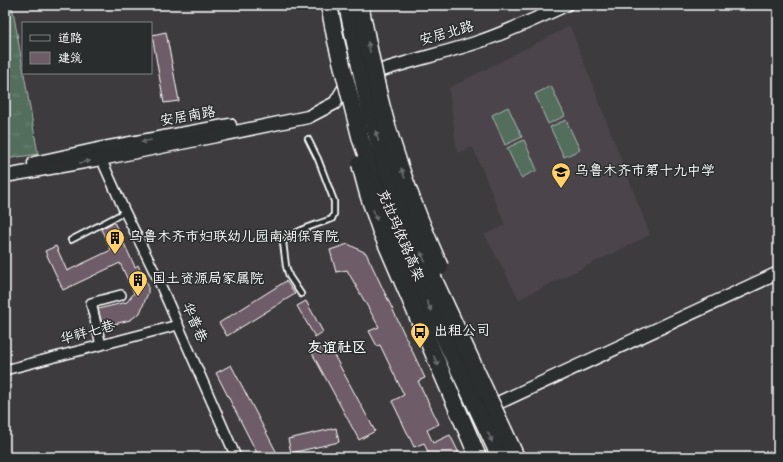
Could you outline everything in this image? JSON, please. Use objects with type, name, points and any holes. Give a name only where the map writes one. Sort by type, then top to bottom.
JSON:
[{"type":"highway","name":"克拉玛依路高架","points":[[329,5],[336,41],[361,140],[393,229],[500,457]]},
{"type":"highway","name":"克拉玛依路高架","points":[[347,5],[370,113],[388,175],[410,228],[516,457]]},
{"type":"highway","points":[[360,5],[382,104],[398,160],[427,238],[501,402]]},
{"type":"highway","points":[[336,41],[350,127],[377,222],[478,457]]},
{"type":"street","name":"安居北路","points":[[359,73],[396,58],[476,36],[526,17],[551,5]]},
{"type":"street","name":"安居北路","points":[[359,73],[479,41],[566,5]]},
{"type":"street","name":"安居南路","points":[[5,168],[99,154],[308,117],[334,103],[347,83],[359,73]]},
{"type":"street","name":"安居南路","points":[[5,176],[99,154]]},
{"type":"street","name":"华普巷","points":[[99,154],[124,212],[157,277],[236,457]]},
{"type":"street","points":[[476,413],[778,273]]},
{"type":"street","points":[[101,345],[91,303],[120,295]]},
{"type":"street","name":"华祥七巷","points":[[5,370],[178,325]]},
{"type":"lane","points":[[301,294],[289,276],[286,266],[283,242],[300,230],[332,219],[334,214],[334,201],[318,159],[308,139]]},
{"type":"lane","points":[[71,240],[124,212]]},
{"type":"shaded area","name":"乌鲁木齐市第十九中学","points":[[570,26],[650,235],[519,299],[485,235],[505,225],[473,147],[457,153],[449,88]]},
{"type":"green space","points":[[5,5],[12,5],[22,62],[22,74],[24,74],[38,154],[5,159]]},
{"type":"green space","points":[[551,86],[565,116],[548,124],[535,94]]},
{"type":"green space","points":[[508,107],[522,137],[505,145],[492,115]]},
{"type":"green space","points":[[566,120],[580,150],[564,157],[550,127]]},
{"type":"green space","points":[[524,140],[537,170],[521,178],[507,148]]},
{"type":"building","points":[[166,32],[179,101],[164,103],[152,35]]},
{"type":"building","points":[[114,222],[135,267],[138,265],[148,285],[148,293],[140,313],[130,320],[103,327],[98,309],[127,302],[134,293],[120,263],[63,290],[45,251],[56,246],[67,271],[111,250],[101,229]]},
{"type":"building","points":[[348,244],[366,253],[425,378],[418,381],[439,424],[427,430],[433,443],[450,435],[461,457],[430,457],[424,443],[414,447],[392,401],[404,395],[380,345],[377,346],[369,331],[379,327],[347,270],[336,272],[330,250]]},
{"type":"building","points":[[286,281],[295,294],[227,336],[219,323]]},
{"type":"building","points":[[306,301],[323,332],[315,337],[297,306]]},
{"type":"building","points":[[328,344],[375,431],[359,440],[312,353]]},
{"type":"building","points":[[231,365],[278,455],[274,457],[259,457],[216,373]]},
{"type":"building","points":[[336,428],[339,442],[291,453],[288,439]]},
{"type":"place","name":"乌鲁木齐市第十九中学","points":[[561,189]]},
{"type":"place","name":"乌鲁木齐市妇联幼儿园南湖保育院","points":[[115,255]]},
{"type":"place","name":"国土资源局家属院","points":[[138,297]]},
{"type":"place","name":"出租公司","points":[[420,349]]},
{"type":"district","name":"友谊社区","points":[[337,349]]}]
